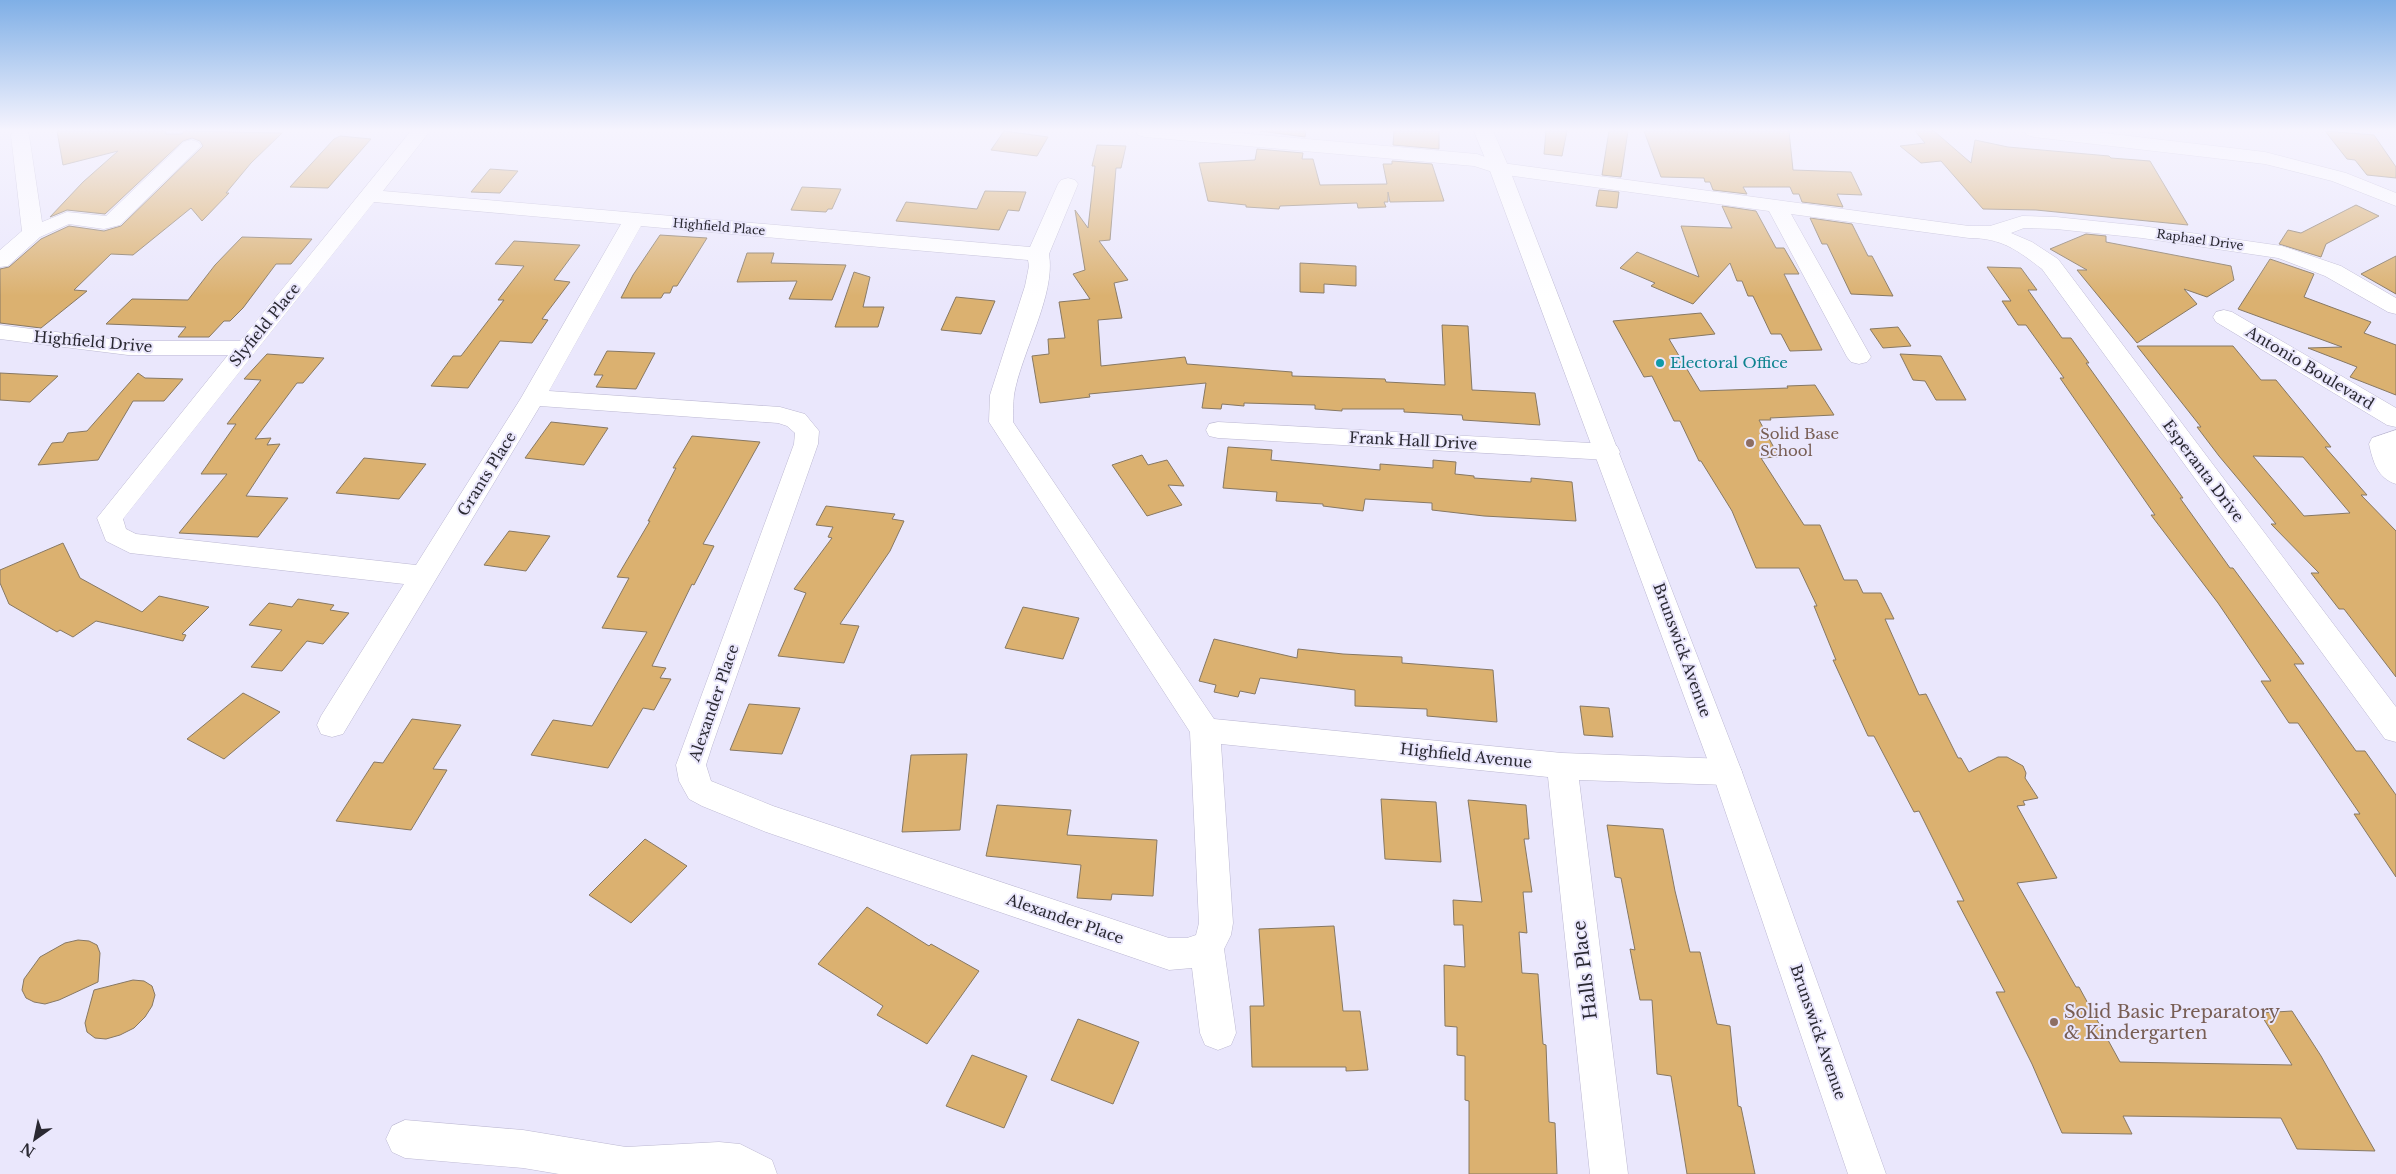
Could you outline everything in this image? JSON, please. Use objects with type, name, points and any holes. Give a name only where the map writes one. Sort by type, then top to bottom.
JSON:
[{"type":"street","points":[[27,186],[33,233]]},
{"type":"street","points":[[0,262],[33,233],[67,218],[104,223],[113,220],[149,186]]},
{"type":"street","name":"Slyfield Place","points":[[378,186],[110,518],[115,534],[130,543],[424,576]]},
{"type":"street","points":[[1067,186],[1038,254],[1040,266],[1036,286],[1002,395],[1001,422],[1008,436],[1205,730],[1216,923],[1214,935],[1207,948],[1218,1033]]},
{"type":"street","name":"Brunswick Avenue","points":[[1506,186],[1608,452],[1727,772],[1867,1174]]},
{"type":"street","points":[[1636,186],[1969,232],[1992,232]]},
{"type":"street","points":[[2361,186],[2396,200]]},
{"type":"street","name":"Highfield Place","points":[[370,196],[1038,254]]},
{"type":"street","points":[[1776,204],[1859,357]]},
{"type":"street","name":"Grants Place","points":[[332,725],[533,398],[634,219]]},
{"type":"street","name":"Raphael Drive","points":[[1992,232],[2022,222],[2056,223],[2142,232],[2282,252],[2332,271],[2396,307]]},
{"type":"street","name":"Esperanta Drive","points":[[1992,232],[2025,246],[2050,264],[2396,730]]},
{"type":"street","name":"Antonio Boulevard","points":[[2224,317],[2396,419]]},
{"type":"street","name":"Highfield Drive","points":[[0,332],[128,348],[246,348]]},
{"type":"street","name":"Alexander Place","points":[[533,398],[780,415],[796,420],[807,431],[806,444],[771,544],[696,746],[691,765],[700,790],[713,798],[766,818],[1169,954],[1187,954],[1207,948]]},
{"type":"street","name":"Frank Hall Drive","points":[[1218,430],[1608,452]]},
{"type":"street","points":[[2396,438],[2381,444],[2387,465],[2396,475]]},
{"type":"street","name":"Highfield Avenue","points":[[1205,730],[1562,766],[1727,772]]},
{"type":"street","name":"Halls Place","points":[[1562,766],[1609,1174]]},
{"type":"street","points":[[405,1139],[523,1149],[626,1166],[719,1162],[740,1163],[758,1174]]},
{"type":"building","points":[[79,186],[135,186],[105,214],[67,210],[50,217]]},
{"type":"building","points":[[162,186],[232,186],[226,193],[229,193],[202,221],[191,208],[133,255],[111,254],[74,290],[87,291],[41,328],[0,323],[0,269],[9,267],[41,239],[69,226],[104,231],[121,226]]},
{"type":"building","points":[[291,186],[330,186],[328,188],[290,187]]},
{"type":"building","points":[[476,186],[506,186],[500,193],[471,192]]},
{"type":"building","points":[[1093,186],[1115,186],[1110,240],[1099,241],[1128,280],[1114,283],[1122,318],[1098,320],[1101,366],[1185,357],[1187,364],[1292,372],[1292,376],[1385,379],[1386,382],[1445,385],[1442,325],[1468,326],[1472,390],[1535,393],[1540,425],[1463,420],[1462,415],[1404,412],[1404,409],[1342,409],[1342,411],[1315,409],[1315,405],[1244,403],[1244,406],[1222,404],[1221,409],[1202,408],[1206,383],[1089,394],[1090,397],[1040,403],[1032,356],[1049,354],[1048,339],[1065,338],[1059,302],[1090,299],[1073,274],[1085,270],[1075,210],[1088,228]]},
{"type":"building","points":[[1204,186],[1439,186],[1444,201],[1390,202],[1388,192],[1388,202],[1384,202],[1386,207],[1358,208],[1357,203],[1280,206],[1279,209],[1246,207],[1246,205],[1208,201]]},
{"type":"building","points":[[1711,186],[1858,186],[1862,195],[1837,194],[1843,207],[1802,202],[1799,194],[1793,194],[1790,187],[1743,187],[1747,194],[1713,190]]},
{"type":"building","points":[[1963,186],[2165,186],[2188,225],[2036,210],[1983,209]]},
{"type":"building","points":[[802,187],[841,189],[832,209],[828,209],[826,212],[791,210]]},
{"type":"building","points":[[1599,190],[1619,192],[1617,208],[1596,206]]},
{"type":"building","points":[[985,191],[1026,192],[1019,211],[1008,210],[999,230],[896,221],[906,202],[977,209]]},
{"type":"building","points":[[2356,205],[2379,216],[2326,244],[2321,257],[2279,244],[2288,230],[2301,233]]},
{"type":"building","points":[[1722,206],[1756,211],[1776,248],[1784,248],[1799,274],[1784,274],[1822,350],[1790,351],[1781,334],[1771,334],[1753,296],[1748,296],[1742,281],[1737,281],[1730,263],[1693,304],[1651,286],[1655,283],[1620,268],[1637,252],[1699,277],[1681,226],[1732,228]]},
{"type":"building","points":[[1810,218],[1852,224],[1868,256],[1872,256],[1893,296],[1851,294],[1827,244],[1822,244]]},
{"type":"building","points":[[2086,234],[2106,236],[2106,242],[2231,266],[2234,280],[2207,297],[2184,289],[2197,304],[2137,343],[2077,270],[2087,270],[2050,249]]},
{"type":"building","points":[[660,235],[707,238],[677,286],[673,286],[670,293],[664,293],[661,298],[621,298],[633,275]]},
{"type":"building","points":[[242,237],[312,239],[291,264],[276,264],[243,308],[230,321],[224,321],[209,337],[178,337],[186,327],[106,324],[132,299],[188,300],[215,265]]},
{"type":"building","points":[[514,241],[580,245],[554,280],[570,282],[542,319],[548,320],[532,343],[500,341],[468,388],[431,386],[453,356],[461,356],[504,300],[498,300],[524,266],[495,264]]},
{"type":"building","points":[[747,253],[774,253],[771,263],[846,265],[832,300],[789,299],[797,281],[737,282]]},
{"type":"building","points":[[2396,256],[2396,294],[2361,274]]},
{"type":"building","points":[[2270,259],[2314,274],[2304,297],[2371,322],[2364,333],[2396,345],[2396,395],[2350,377],[2357,367],[2308,348],[2342,347],[2238,309]]},
{"type":"building","points":[[1300,263],[1356,266],[1356,286],[1324,284],[1324,293],[1300,292]]},
{"type":"building","points":[[1987,267],[2021,268],[2037,290],[2028,290],[2062,338],[2071,338],[2089,363],[2086,363],[2183,498],[2180,498],[2230,568],[2233,568],[2304,664],[2294,664],[2356,751],[2365,751],[2396,795],[2396,877],[2354,814],[2360,814],[2298,723],[2289,723],[2261,681],[2271,681],[2218,603],[2151,515],[2155,515],[2060,378],[2064,378],[2026,325],[2018,325],[2002,301],[2011,301]]},
{"type":"building","points":[[854,272],[870,277],[863,307],[884,307],[878,327],[835,327]]},
{"type":"building","points":[[956,297],[995,301],[981,334],[941,330]]},
{"type":"building","points":[[1701,313],[1715,334],[1669,339],[1700,391],[1788,388],[1787,386],[1815,385],[1834,415],[1759,420],[1779,457],[1761,458],[1804,525],[1820,525],[1844,580],[1857,580],[1863,593],[1881,593],[1894,619],[1885,619],[1919,695],[1926,694],[1958,758],[1961,758],[1969,772],[1998,757],[2007,757],[2023,766],[2026,773],[2025,778],[2038,798],[2023,801],[2025,805],[2017,806],[2057,878],[2017,883],[2076,987],[2079,987],[2120,1062],[2292,1065],[2260,1013],[2292,1011],[2321,1056],[2375,1151],[2297,1149],[2281,1118],[2123,1116],[2132,1134],[2062,1133],[2032,1064],[1996,992],[2005,992],[1957,901],[1964,901],[1919,811],[1914,812],[1874,736],[1868,736],[1833,660],[1836,660],[1814,606],[1817,606],[1799,568],[1756,568],[1732,511],[1701,461],[1699,461],[1680,421],[1674,421],[1652,376],[1644,377],[1613,321]]},
{"type":"building","points":[[1898,327],[1911,346],[1883,348],[1870,329]]},
{"type":"building","points":[[2137,346],[2233,346],[2261,380],[2276,380],[2331,447],[2325,447],[2367,495],[2361,495],[2396,531],[2396,677],[2344,609],[2339,609],[2311,573],[2319,573],[2271,524],[2276,524],[2197,427],[2201,427]],"holes":[[[2253,456],[2303,457],[2350,513],[2304,516]]]},
{"type":"building","points":[[607,351],[655,353],[636,389],[596,387],[603,375],[594,375]]},
{"type":"building","points":[[267,354],[324,358],[303,383],[297,383],[255,439],[271,438],[267,445],[280,444],[246,496],[288,498],[258,537],[179,533],[227,474],[201,474],[236,424],[227,424],[261,380],[244,379]]},
{"type":"building","points":[[1900,354],[1941,356],[1966,400],[1936,400],[1925,381],[1913,380]]},
{"type":"building","points":[[0,373],[58,376],[30,402],[0,400]]},
{"type":"building","points":[[138,373],[145,378],[183,379],[164,401],[133,401],[98,460],[38,465],[52,443],[63,442],[68,433],[87,431]]},
{"type":"building","points":[[551,422],[608,428],[584,465],[525,458]]},
{"type":"building","points":[[692,436],[760,442],[703,544],[714,546],[694,585],[692,584],[652,666],[666,668],[660,678],[671,679],[654,710],[643,708],[608,768],[531,755],[553,720],[592,726],[647,632],[602,628],[629,578],[617,577],[650,521],[648,521],[676,468],[673,468]]},
{"type":"building","points":[[1228,447],[1272,450],[1271,460],[1380,470],[1380,464],[1433,468],[1433,460],[1456,462],[1455,474],[1474,476],[1474,478],[1531,482],[1531,478],[1572,482],[1576,521],[1484,516],[1432,510],[1432,503],[1365,499],[1363,511],[1323,506],[1323,504],[1276,501],[1277,492],[1223,488]]},
{"type":"building","points":[[1142,455],[1148,465],[1167,460],[1184,486],[1168,485],[1182,505],[1147,516],[1112,465]]},
{"type":"building","points":[[364,458],[426,464],[399,499],[336,493]]},
{"type":"building","points":[[826,506],[895,514],[892,519],[904,521],[890,551],[840,624],[859,626],[844,663],[778,656],[806,593],[794,589],[832,538],[828,537],[833,527],[816,525]]},
{"type":"building","points":[[509,531],[550,536],[526,571],[484,565]]},
{"type":"building","points":[[63,543],[80,578],[142,612],[159,596],[209,607],[182,634],[186,635],[183,641],[96,621],[73,637],[60,630],[57,632],[9,604],[0,583],[0,570]]},
{"type":"building","points":[[298,599],[334,605],[330,610],[349,613],[323,644],[307,641],[282,671],[251,667],[282,630],[249,625],[269,603],[292,607]]},
{"type":"building","points":[[1023,607],[1079,618],[1063,659],[1005,648]]},
{"type":"building","points":[[1214,639],[1297,658],[1298,649],[1343,654],[1402,657],[1402,663],[1493,670],[1497,722],[1427,716],[1427,709],[1355,706],[1355,690],[1260,678],[1255,694],[1240,691],[1238,697],[1214,692],[1216,685],[1199,681]]},
{"type":"building","points":[[243,693],[280,712],[224,759],[187,739]]},
{"type":"building","points":[[749,704],[800,708],[782,754],[730,750]]},
{"type":"building","points":[[1580,706],[1609,708],[1613,737],[1584,735]]},
{"type":"building","points":[[412,719],[461,725],[433,769],[447,770],[411,830],[336,821],[374,762],[383,763]]},
{"type":"building","points":[[967,754],[960,830],[902,832],[911,755]]},
{"type":"building","points":[[1381,799],[1436,802],[1441,862],[1385,859]]},
{"type":"building","points":[[1468,800],[1526,805],[1529,839],[1524,839],[1532,892],[1523,892],[1527,933],[1519,932],[1522,973],[1538,974],[1543,1044],[1546,1045],[1549,1122],[1555,1123],[1557,1174],[1469,1174],[1469,1101],[1465,1100],[1465,1056],[1457,1055],[1457,1027],[1445,1026],[1444,965],[1465,967],[1463,925],[1454,925],[1453,900],[1482,902]]},
{"type":"building","points":[[997,805],[1071,810],[1067,835],[1157,840],[1153,896],[1112,894],[1111,900],[1077,898],[1081,865],[986,856]]},
{"type":"building","points":[[1607,825],[1663,829],[1675,891],[1690,952],[1700,952],[1717,1024],[1730,1026],[1738,1106],[1741,1107],[1755,1174],[1687,1174],[1671,1076],[1657,1074],[1652,1000],[1640,1000],[1630,949],[1635,950],[1621,878],[1615,877]]},
{"type":"building","points":[[645,839],[687,866],[631,923],[589,895]]},
{"type":"building","points":[[867,907],[929,946],[931,944],[979,971],[927,1044],[877,1015],[883,1006],[818,964]]},
{"type":"building","points":[[1334,926],[1343,1011],[1360,1011],[1368,1070],[1346,1071],[1346,1067],[1252,1067],[1250,1006],[1264,1006],[1259,929]]},
{"type":"building","points":[[78,940],[89,941],[97,945],[100,953],[98,982],[59,1000],[45,1004],[26,998],[22,990],[24,979],[40,957],[65,943]]},
{"type":"building","points":[[133,980],[144,981],[152,986],[155,995],[152,1006],[145,1017],[134,1028],[106,1039],[95,1038],[87,1032],[85,1023],[94,990]]},
{"type":"building","points":[[1078,1019],[1139,1042],[1113,1104],[1051,1080]]},
{"type":"building","points":[[972,1055],[1027,1076],[1004,1128],[946,1106]]},
{"type":"place","name":"Electoral Office","points":[[1660,363]]},
{"type":"place","name":"Solid Base School","points":[[1750,443]]},
{"type":"place","name":"Solid Basic Preparatory & Kindergarten","points":[[2054,1022]]}]
